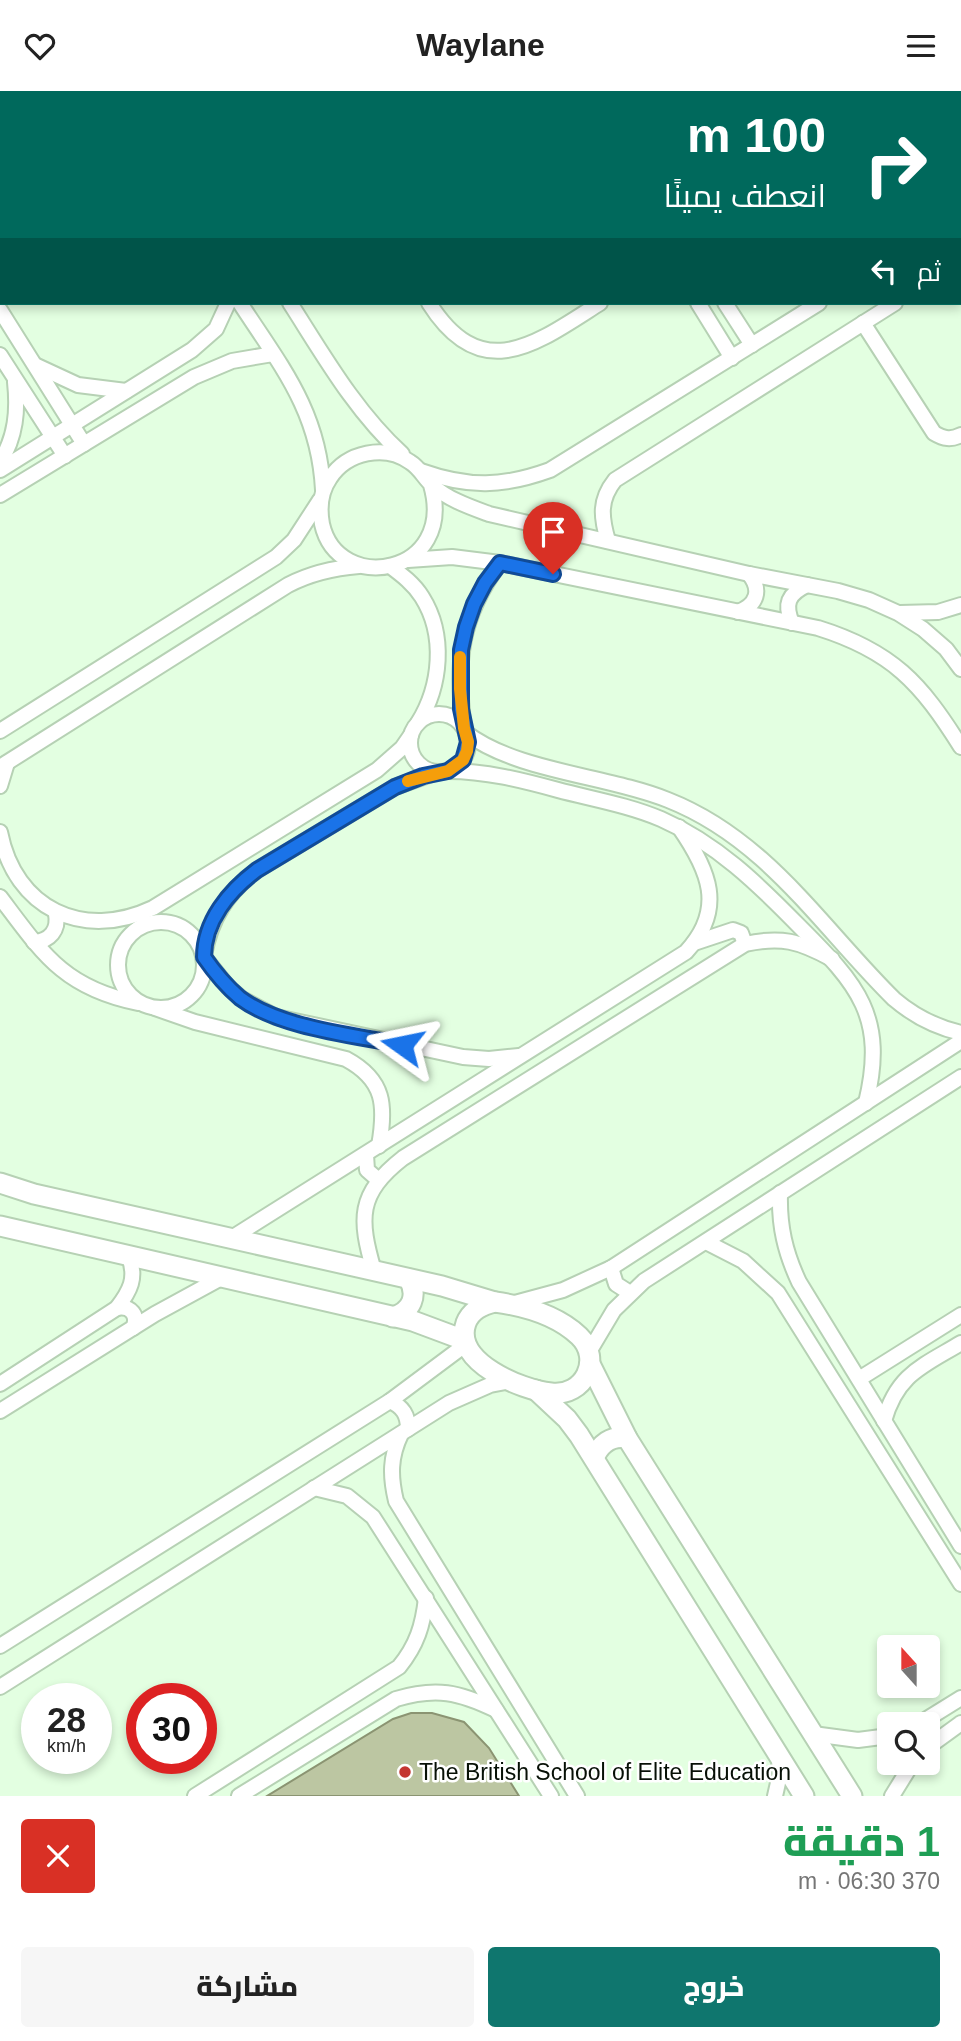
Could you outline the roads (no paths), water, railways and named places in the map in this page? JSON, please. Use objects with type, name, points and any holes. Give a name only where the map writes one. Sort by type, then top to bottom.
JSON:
[{"type":"street","points":[[0,470],[192,350],[216,329],[227,305]]},
{"type":"street","points":[[241,305],[307,412],[322,465],[321,521],[329,541],[351,561],[365,566]]},
{"type":"street","points":[[291,305],[370,423],[421,471],[431,485],[436,501],[436,519],[430,535],[420,549],[407,560]]},
{"type":"street","points":[[430,305],[451,333],[468,343],[505,351],[525,347],[597,305]]},
{"type":"street","points":[[570,305],[578,317]]},
{"type":"street","points":[[699,305],[732,358]]},
{"type":"street","points":[[726,305],[752,345]]},
{"type":"street","points":[[421,471],[472,484],[499,484],[550,471],[816,305]]},
{"type":"street","points":[[608,541],[601,513],[607,490],[615,480],[888,305]]},
{"type":"street","points":[[0,310],[85,444]]},
{"type":"street","points":[[863,323],[934,433],[951,439],[961,435]]},
{"type":"street","points":[[0,495],[213,367],[273,354]]},
{"type":"street","points":[[0,355],[65,456]]},
{"type":"street","points":[[35,365],[78,385],[126,391]]},
{"type":"street","points":[[0,462],[15,428],[17,402],[14,377]]},
{"type":"street","points":[[0,731],[276,557],[294,540],[331,477],[342,464],[358,455],[375,452],[392,453],[408,460]]},
{"type":"street","points":[[431,485],[489,514],[749,574],[838,591],[898,613],[923,629],[946,649],[961,669]]},
{"type":"street","points":[[0,786],[4,765],[266,598],[304,577],[344,567],[390,566],[407,560],[452,557],[500,563],[845,636],[893,663],[914,682],[933,703],[961,747]]},
{"type":"street","points":[[155,1008],[171,1008],[186,1001],[198,989],[204,974],[208,935],[215,916],[227,898],[257,870],[395,787],[443,772],[463,760],[468,742],[460,670],[466,627],[479,593],[500,563]]},
{"type":"street","points":[[0,832],[12,866],[42,904],[56,914],[77,919],[119,919],[153,908],[377,770],[402,748],[414,730],[426,710],[437,677],[431,616],[422,596],[390,566]]},
{"type":"street","points":[[252,574],[265,586],[266,598]]},
{"type":"street","points":[[738,612],[755,601],[758,591],[749,574]]},
{"type":"street","points":[[792,623],[788,612],[789,600],[796,590],[807,585]]},
{"type":"street","points":[[898,613],[938,612],[961,605]]},
{"type":"street","points":[[866,1103],[873,1060],[873,1038],[860,995],[832,959],[731,861],[679,828],[637,810],[479,772],[427,770],[418,764],[412,755],[410,745],[414,730],[424,719],[441,714],[458,721],[465,730],[499,752],[666,799],[714,823],[741,840],[786,881],[878,984],[910,1013],[929,1023],[961,1033]]},
{"type":"street","points":[[230,1239],[676,960],[694,943],[704,926],[710,889],[694,849],[679,828]]},
{"type":"street","points":[[0,897],[50,961],[91,990],[195,1022],[346,1059],[358,1065],[369,1075],[382,1099],[379,1146]]},
{"type":"street","points":[[142,927],[153,908]]},
{"type":"street","points":[[34,942],[53,934],[56,914]]},
{"type":"street","points":[[119,919],[142,927]]},
{"type":"street","points":[[140,1003],[128,993],[120,980],[118,965],[121,949],[130,936],[142,927],[157,923],[172,924],[186,930],[197,940],[204,956],[228,987],[242,999],[276,1017],[463,1057],[523,1056]]},
{"type":"street","points":[[694,943],[733,930],[741,933],[745,944]]},
{"type":"street","points":[[374,1271],[363,1232],[364,1213],[370,1194],[380,1178],[403,1158],[745,944],[767,939],[790,940],[832,959]]},
{"type":"street","points":[[860,995],[867,998],[873,996],[878,991],[878,984]]},
{"type":"street","points":[[961,1041],[611,1268],[563,1290],[480,1307],[469,1317],[464,1332],[465,1342],[478,1361],[510,1381],[536,1390],[562,1394],[573,1390],[581,1383],[608,1320],[630,1293],[659,1271],[961,1077]]},
{"type":"street","points":[[366,1155],[367,1170],[380,1178]]},
{"type":"street","points":[[0,1184],[33,1194],[409,1279],[539,1313],[567,1327],[585,1343],[627,1438],[852,1796]]},
{"type":"street","points":[[780,1193],[782,1236],[799,1282],[961,1546]]},
{"type":"street","points":[[0,1226],[393,1317],[421,1324],[465,1342]]},
{"type":"street","points":[[706,1242],[743,1261],[778,1293],[961,1584]]},
{"type":"street","points":[[0,1384],[117,1308],[126,1297],[131,1283],[134,1269],[129,1257]]},
{"type":"street","points":[[611,1268],[616,1284],[630,1293]]},
{"type":"street","points":[[0,1411],[178,1300],[221,1278]]},
{"type":"street","points":[[393,1317],[410,1307],[414,1298],[409,1279]]},
{"type":"street","points":[[778,1293],[787,1285],[799,1282]]},
{"type":"street","points":[[117,1308],[126,1307],[133,1312],[136,1320],[133,1328]]},
{"type":"street","points":[[859,1379],[961,1315]]},
{"type":"street","points":[[0,1646],[390,1401],[465,1342]]},
{"type":"street","points":[[884,1421],[889,1403],[908,1376],[961,1343]]},
{"type":"street","points":[[0,1687],[405,1431],[469,1393],[510,1381]]},
{"type":"street","points":[[536,1390],[567,1419],[594,1458],[804,1796]]},
{"type":"street","points":[[390,1401],[402,1408],[408,1421],[394,1449],[391,1466],[396,1501],[577,1796]]},
{"type":"street","points":[[594,1458],[604,1443],[612,1439],[627,1438]]},
{"type":"street","points":[[314,1488],[347,1496],[373,1517],[551,1796]]},
{"type":"street","points":[[385,1534],[389,1521],[398,1517],[406,1520]]},
{"type":"street","points":[[195,1796],[399,1667],[411,1653],[419,1636],[426,1598]]},
{"type":"street","points":[[384,1677],[396,1685],[396,1699]]},
{"type":"street","points":[[240,1796],[396,1699],[436,1691],[457,1694],[496,1710]]},
{"type":"street","points":[[938,1712],[961,1698]]},
{"type":"street","points":[[940,1738],[961,1723]]},
{"type":"street","points":[[813,1734],[858,1739],[877,1737]]},
{"type":"street","points":[[775,1796],[780,1774],[779,1755]]},
{"type":"street","points":[[892,1796],[905,1775]]},
{"type":"place","name":"The British School of Elite Education","points":[[405,1772]]}]
